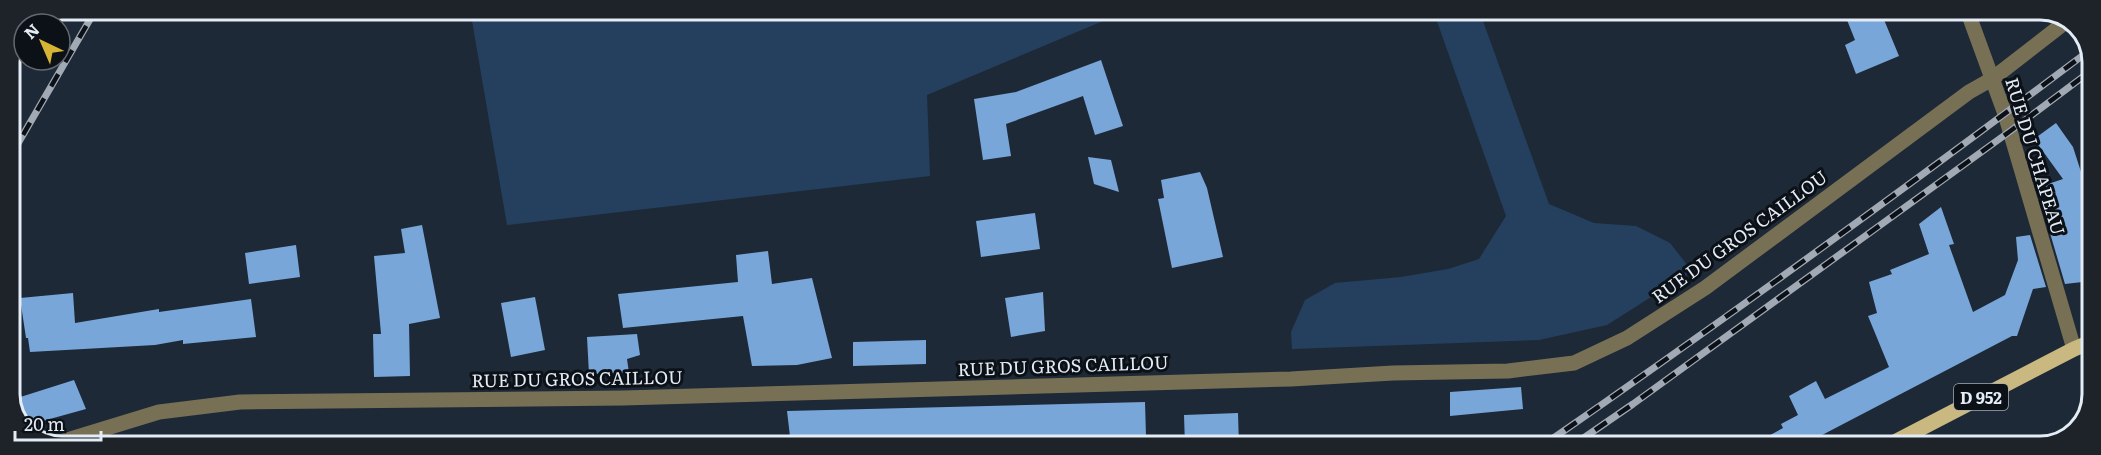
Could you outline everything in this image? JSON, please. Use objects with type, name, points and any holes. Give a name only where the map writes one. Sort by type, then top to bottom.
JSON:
[{"type":"main road","name":"D 952","points":[[1906,436],[2082,346]]},
{"type":"street","name":"RUE DU CHAPEAU","points":[[1969,19],[2005,114],[2074,349]]},
{"type":"street","name":"RUE DU GROS CAILLOU","points":[[80,436],[159,412],[240,402],[623,398],[1279,379],[1393,373],[1508,371],[1574,363],[1627,338],[1706,288],[1969,92],[1992,79],[2061,25]]},
{"type":"shaded area","points":[[472,19],[1108,19],[927,95],[930,176],[507,225]]},
{"type":"shaded area","points":[[1436,19],[1482,19],[1549,204],[1594,223],[1636,226],[1670,243],[1692,271],[1607,325],[1539,340],[1292,349],[1291,332],[1305,300],[1335,283],[1401,277],[1448,269],[1479,259],[1506,216]]},
{"type":"building","points":[[1884,19],[1899,56],[1856,74],[1845,45],[1855,40],[1847,20]]},
{"type":"building","points":[[1101,60],[1123,126],[1095,135],[1083,96],[1006,124],[1011,156],[983,160],[974,99],[1016,92]]},
{"type":"building","points":[[2056,123],[2073,147],[2081,173],[2082,282],[2065,284],[2050,233],[2062,232],[2045,185],[2063,179],[2034,139]]},
{"type":"building","points":[[1088,157],[1111,160],[1119,192],[1094,184]]},
{"type":"building","points":[[1200,172],[1207,188],[1223,257],[1172,268],[1158,199],[1164,198],[1161,180]]},
{"type":"building","points":[[1941,207],[1954,244],[1949,245],[1973,312],[2005,295],[2018,260],[2016,237],[2030,235],[2046,287],[2033,289],[2017,336],[2012,336],[1820,436],[1768,436],[1783,428],[1781,424],[1798,415],[1789,396],[1816,381],[1825,399],[1889,367],[1868,316],[1877,313],[1869,282],[1892,274],[1890,270],[1929,254],[1919,224]]},
{"type":"building","points":[[1035,213],[1040,249],[981,257],[976,221]]},
{"type":"building","points":[[422,225],[440,318],[409,324],[410,376],[374,377],[373,334],[381,334],[374,256],[405,253],[401,229]]},
{"type":"building","points":[[296,245],[300,277],[249,284],[245,253]]},
{"type":"building","points":[[768,251],[772,284],[812,278],[832,358],[797,365],[752,366],[743,316],[623,328],[618,294],[738,282],[736,255]]},
{"type":"building","points":[[1043,292],[1045,331],[1011,337],[1005,298]]},
{"type":"building","points":[[73,293],[75,323],[159,309],[159,312],[251,299],[256,337],[183,344],[183,340],[155,345],[30,352],[20,298]]},
{"type":"building","points":[[535,297],[545,350],[511,357],[501,303]]},
{"type":"building","points":[[637,334],[640,355],[627,359],[629,373],[589,374],[587,337]]},
{"type":"building","points":[[926,340],[926,364],[853,366],[853,342]]},
{"type":"building","points":[[74,380],[86,409],[33,424],[25,415],[20,397]]},
{"type":"building","points":[[1521,387],[1523,409],[1450,416],[1450,392]]},
{"type":"building","points":[[1145,402],[1146,436],[790,436],[787,411]]},
{"type":"building","points":[[1238,413],[1239,436],[1185,436],[1184,415]]},
{"type":"railway","points":[[20,140],[90,19]]},
{"type":"railway","points":[[1556,436],[1818,251],[2081,57]]},
{"type":"railway","points":[[1587,436],[2081,78]]}]
